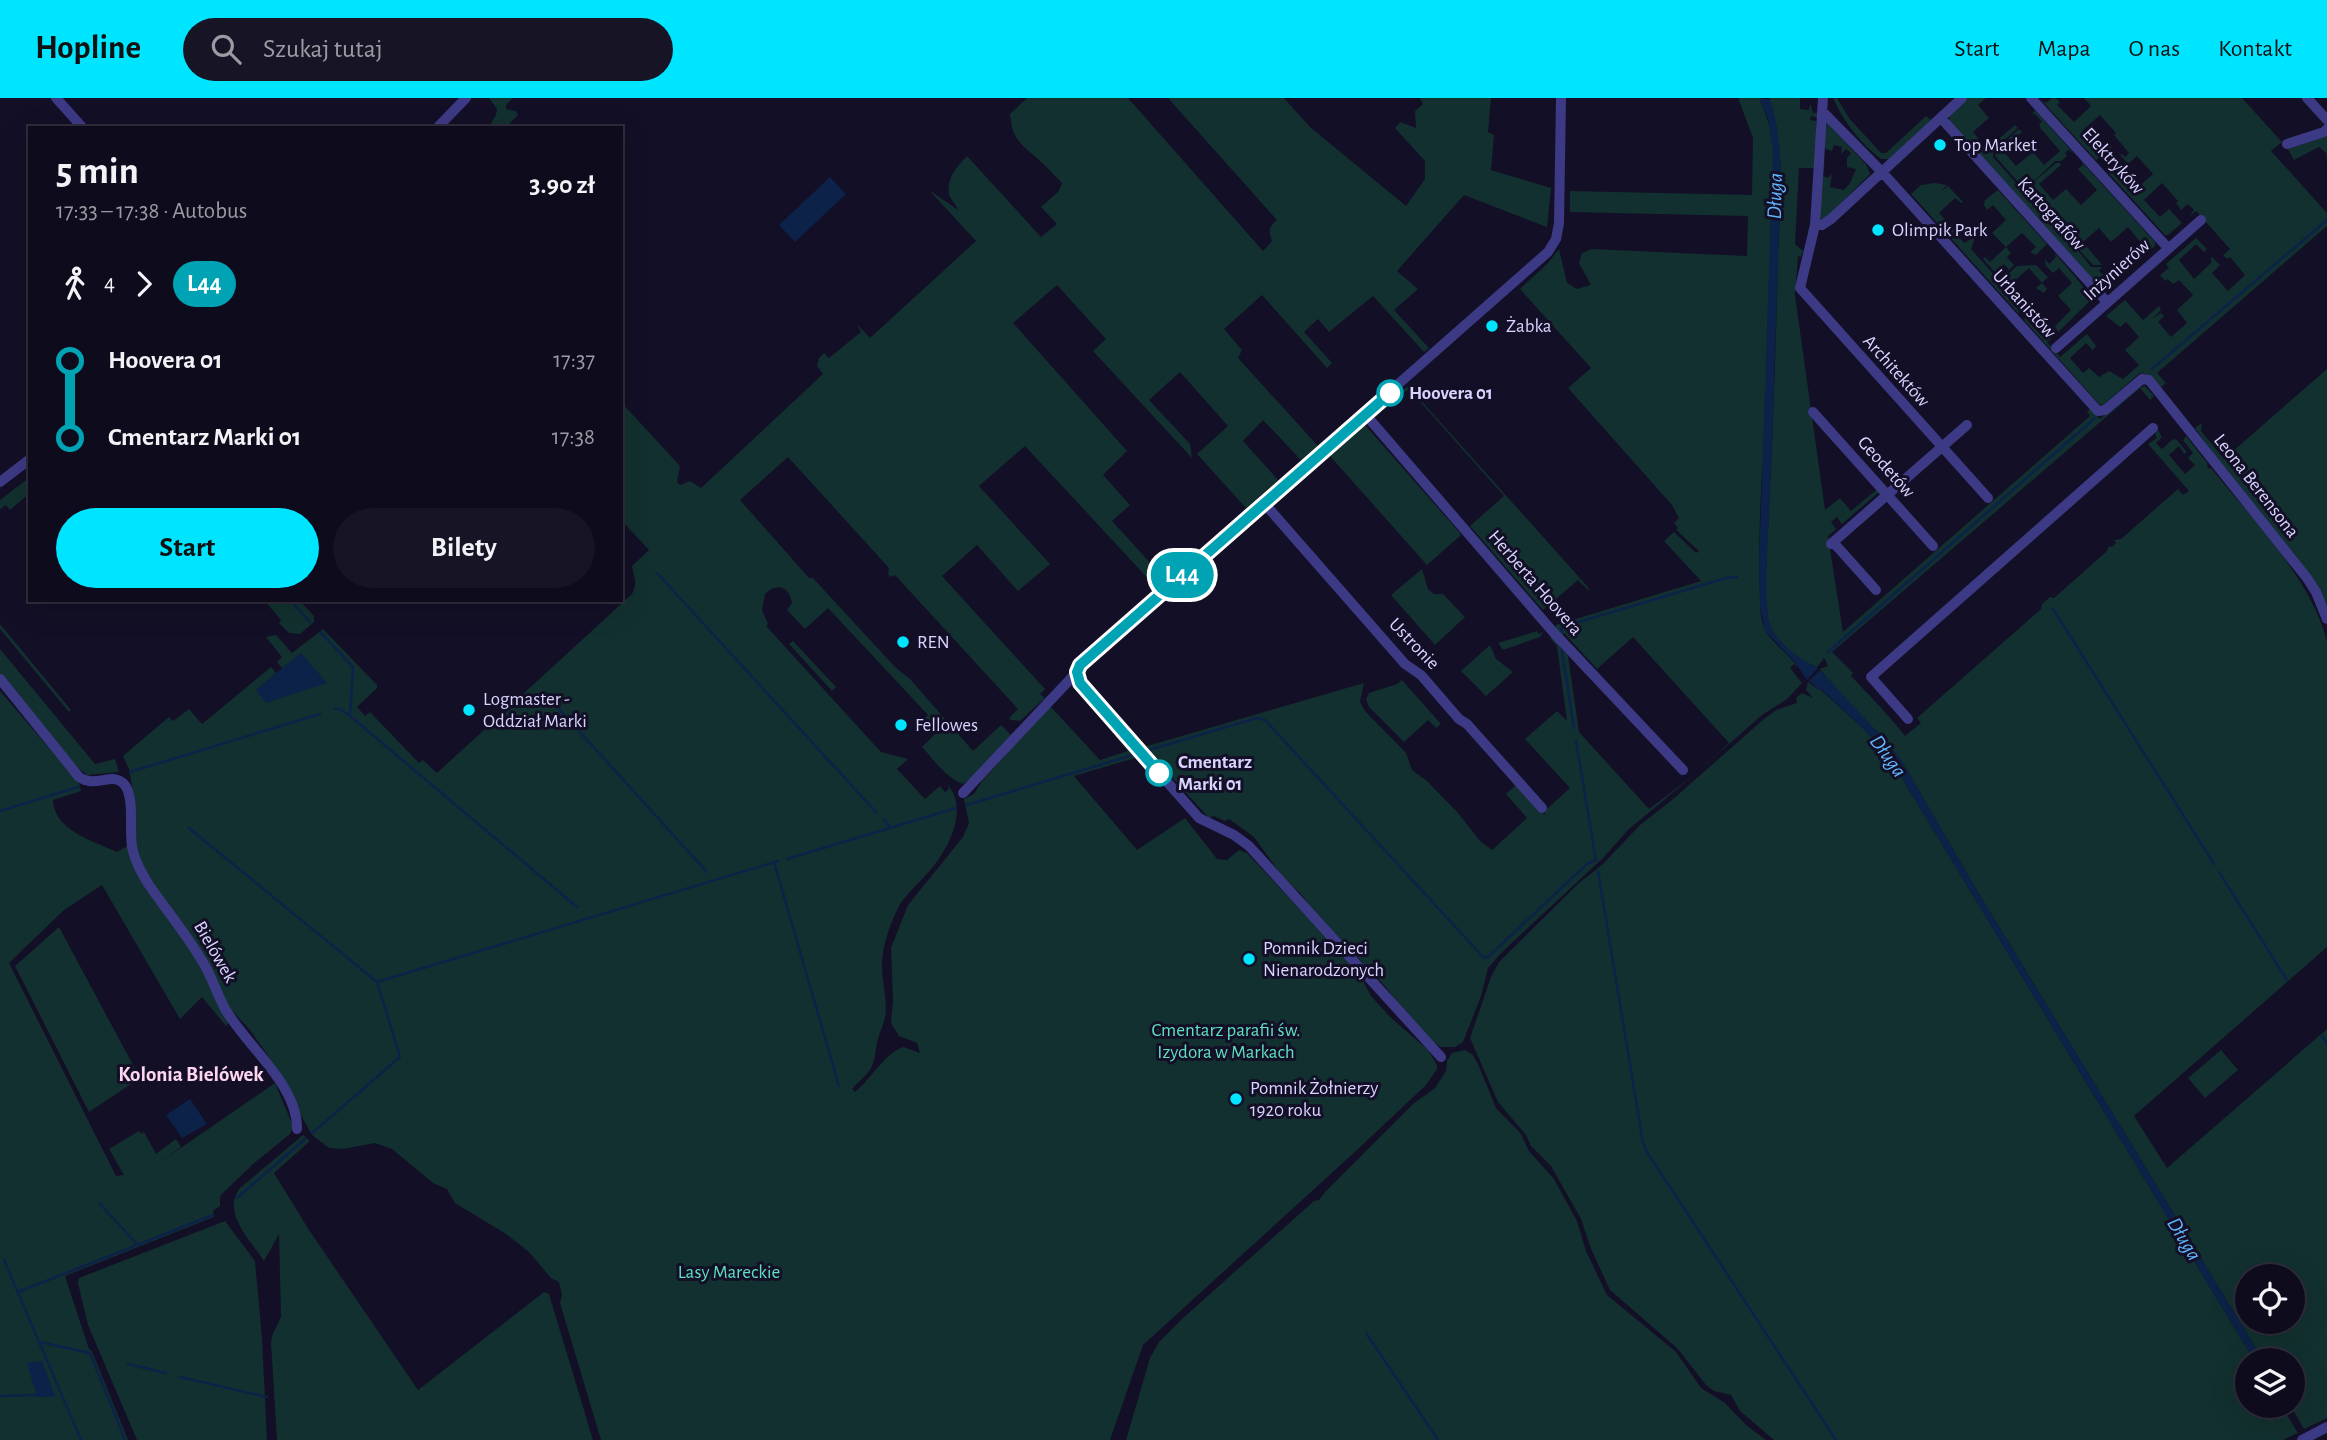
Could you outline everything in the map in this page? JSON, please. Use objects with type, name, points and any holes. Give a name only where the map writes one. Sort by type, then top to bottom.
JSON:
[{"type":"street","points":[[56,98],[81,126]]},
{"type":"street","points":[[963,793],[1077,672],[1083,662],[1531,270],[1551,249],[1558,234],[1560,213],[1561,98]]},
{"type":"street","name":"Architektów","points":[[1823,98],[1815,225],[1800,282],[1804,295],[1988,498]]},
{"type":"street","points":[[1815,225],[1822,225],[1831,219],[1962,98]]},
{"type":"street","name":"Elektryków","points":[[2031,98],[2168,248]]},
{"type":"street","points":[[2307,98],[2327,120]]},
{"type":"street","points":[[438,126],[464,99]]},
{"type":"street","name":"Urbanistów","points":[[1824,112],[1882,172],[2098,411],[2105,410],[2142,379],[2149,380]]},
{"type":"street","name":"Kartografów","points":[[1941,118],[2107,302]]},
{"type":"street","points":[[2287,144],[2327,129]]},
{"type":"street","name":"Inżynierów","points":[[2056,348],[2202,220]]},
{"type":"street","name":"Leona Berensona","points":[[2149,380],[2307,578],[2327,619]]},
{"type":"street","name":"Geodetów","points":[[1813,412],[1933,546]]},
{"type":"street","name":"Herberta Hoovera","points":[[1365,414],[1554,633],[1683,770]]},
{"type":"street","points":[[1876,590],[1832,543],[1967,425]]},
{"type":"street","points":[[1908,719],[1871,677],[2153,428]]},
{"type":"street","points":[[0,482],[28,461]]},
{"type":"street","name":"Ustronie","points":[[1264,503],[1405,664],[1421,676],[1542,808]]},
{"type":"street","points":[[1077,672],[1078,680],[1085,689],[1199,818],[1234,835],[1249,846],[1441,1057]]},
{"type":"street","name":"Bielówek","points":[[0,679],[79,777],[90,782],[114,779],[124,784],[129,794],[132,847],[138,864],[204,964],[224,1008],[283,1089],[295,1114],[297,1129]]},
{"type":"street","points":[[2302,1440],[2326,1428]]},
{"type":"green space","points":[[489,98],[513,98],[506,105],[506,109],[516,111],[518,115],[507,126],[493,126],[491,123],[497,109]]},
{"type":"green space","points":[[1027,98],[1128,98],[1263,251],[1272,241],[1270,229],[1277,220],[1168,98],[1284,98],[1310,127],[1406,206],[1425,179],[1425,161],[1395,128],[1400,122],[1416,128],[1415,111],[1423,104],[1420,98],[1491,98],[1488,132],[1494,135],[1491,170],[1551,188],[1547,227],[1464,195],[1397,271],[1418,289],[1394,310],[1429,348],[1424,352],[1373,296],[1329,332],[1318,319],[1304,332],[1332,363],[1327,368],[1262,295],[1224,329],[1242,350],[1238,358],[1318,446],[1301,460],[1263,420],[1243,441],[1278,480],[1246,508],[1197,454],[1228,426],[1180,372],[1149,400],[1190,444],[1192,458],[1093,351],[1106,339],[1057,285],[1013,323],[1127,451],[1103,475],[1130,505],[1112,521],[1165,579],[1155,586],[1025,446],[979,486],[1050,564],[1018,591],[977,545],[942,576],[1045,689],[1040,694],[1045,698],[1020,721],[1009,718],[1018,709],[895,575],[890,577],[889,568],[788,457],[740,500],[809,578],[813,578],[895,667],[910,679],[973,751],[1001,725],[1011,735],[963,784],[951,778],[922,747],[940,729],[933,721],[919,733],[915,728],[928,715],[828,608],[805,629],[787,610],[792,603],[786,590],[778,587],[765,594],[762,610],[768,624],[766,626],[881,752],[908,759],[897,769],[925,799],[940,786],[945,792],[949,789],[947,784],[957,806],[948,844],[934,866],[901,903],[889,928],[882,958],[885,1018],[872,1066],[852,1089],[855,1092],[889,1056],[903,1047],[920,1053],[917,1043],[899,1036],[891,1023],[891,948],[908,905],[963,837],[969,823],[964,799],[974,794],[982,781],[1050,706],[1100,760],[1128,751],[1115,736],[1118,733],[1138,757],[1074,776],[1137,850],[1185,818],[1217,859],[1227,860],[1239,850],[1247,853],[1357,970],[1371,996],[1390,1017],[1428,1050],[1437,1069],[1426,1085],[1357,1150],[1143,1345],[1110,1440],[601,1440],[560,1303],[562,1295],[559,1282],[551,1278],[529,1252],[506,1234],[455,1203],[447,1189],[433,1183],[392,1149],[375,1143],[343,1149],[329,1148],[312,1135],[267,1054],[228,1006],[144,871],[135,845],[134,796],[129,769],[123,756],[169,717],[173,721],[189,709],[202,724],[271,667],[276,673],[256,690],[301,653],[282,668],[277,662],[282,657],[266,637],[276,635],[292,653],[323,629],[377,685],[357,707],[365,716],[370,712],[419,763],[423,760],[437,773],[632,594],[635,583],[632,566],[649,550],[623,522],[623,404],[680,466],[677,482],[680,485],[690,481],[701,488],[823,374],[817,366],[824,353],[829,358],[861,332],[857,324],[870,338],[976,241],[929,190],[958,210],[950,196],[949,183],[956,168],[967,156],[1041,237],[1057,224],[1041,207],[1059,191],[1062,183],[1015,136],[1010,114]]},
{"type":"green space","points":[[1738,98],[1760,98],[1774,139],[1765,466],[1762,470],[1759,564],[1760,611],[1767,633],[1798,668],[1794,664],[1790,668],[1802,683],[1787,699],[1762,715],[1696,773],[1729,743],[1633,637],[1597,669],[1564,633],[1562,635],[1555,628],[1556,625],[1701,581],[1664,541],[1674,532],[1696,553],[1699,551],[1676,530],[1678,528],[1674,523],[1679,518],[1672,505],[1568,388],[1591,368],[1520,289],[1559,249],[1567,283],[1577,289],[1591,285],[1579,263],[1582,253],[1592,249],[1747,256],[1748,216],[1570,212],[1570,191],[1752,195],[1753,138]]},
{"type":"green space","points":[[1769,98],[1800,98],[1800,109],[1809,110],[1810,103],[1813,113],[1818,113],[1818,118],[1811,116],[1810,120],[1816,121],[1816,168],[1799,168],[1795,244],[1803,251],[1801,257],[1798,256],[1795,295],[1825,510],[1840,498],[1851,511],[1876,490],[1879,492],[1842,524],[1837,517],[1831,522],[1836,529],[1828,536],[1843,632],[2090,416],[2087,412],[2090,409],[2100,419],[2139,388],[2145,386],[2154,396],[2150,400],[2140,388],[1832,652],[1905,736],[1921,723],[1917,718],[2041,609],[2042,604],[2050,597],[2054,598],[2107,551],[2109,546],[2112,547],[2116,543],[2114,540],[2121,539],[2178,489],[2183,495],[2189,491],[2148,444],[2157,438],[2155,434],[2158,430],[2162,437],[2156,443],[2162,449],[2173,439],[2187,452],[2184,454],[2179,446],[2169,455],[2185,474],[2195,465],[2188,458],[2193,453],[2183,440],[2186,436],[2209,469],[2211,468],[2278,550],[2294,572],[2319,617],[2327,641],[2327,947],[2134,1116],[2167,1168],[2327,1029],[2327,1418],[2304,1429],[2298,1418],[2305,1418],[2305,1348],[2256,1348],[2247,1334],[2305,1334],[2305,1264],[2235,1264],[2235,1314],[1976,889],[1903,763],[1820,669],[1828,666],[1825,659],[1822,658],[1817,667],[1804,661],[1784,645],[1770,626],[1766,603],[1766,570],[1781,179],[1778,138]]},
{"type":"green space","points":[[1833,98],[1837,98],[1849,118],[1881,153],[1886,153],[1926,116],[1931,120],[1889,159],[1881,159],[1853,132]]},
{"type":"green space","points":[[1967,98],[1986,98],[1978,105],[1989,118],[1973,132],[1987,149],[2015,125],[2018,128],[1994,149],[1993,157],[2017,184],[1995,156],[1996,150],[2019,129],[2022,132],[2002,150],[2016,166],[2033,152],[2044,165],[2060,151],[2041,129],[2039,124],[2042,122],[2035,114],[2032,115],[2035,110],[2074,154],[2068,150],[2065,153],[2067,156],[2061,161],[2055,161],[2030,185],[2056,163],[2060,163],[2061,165],[2039,184],[2053,200],[2066,189],[2081,205],[2097,190],[2078,169],[2083,165],[2080,160],[2155,242],[2155,246],[2123,274],[2117,266],[2142,244],[2128,227],[2111,242],[2099,228],[2083,242],[2102,265],[2093,265],[2068,238],[2091,267],[2102,267],[2099,271],[2108,280],[2105,283],[2108,287],[2099,288],[1950,122],[1949,116]]},
{"type":"green space","points":[[2052,98],[2060,102],[2057,105],[2074,122],[2091,106],[2084,98],[2242,98],[2282,142],[2271,151],[2327,213],[2327,226],[2157,373],[2166,383],[2161,387],[2150,375],[2140,373],[2103,405],[2099,404],[2025,318],[2039,333],[2044,329],[2052,338],[2047,342],[2060,357],[2087,334],[2096,346],[2093,350],[2086,343],[2070,358],[2083,373],[2089,368],[2099,377],[2109,371],[2123,379],[2139,365],[2125,350],[2139,337],[2126,322],[2120,327],[2106,316],[2125,300],[2143,320],[2159,306],[2161,310],[2152,319],[2161,313],[2164,316],[2158,322],[2171,337],[2187,323],[2177,310],[2193,295],[2179,280],[2173,284],[2160,275],[2169,268],[2166,264],[2196,238],[2207,249],[2204,252],[2196,244],[2179,260],[2194,279],[2212,262],[2212,257],[2220,265],[2212,273],[2228,291],[2245,275],[2230,257],[2227,259],[2223,255],[2230,249],[2196,211],[2189,217],[2194,210],[2188,204],[2181,210],[2176,203],[2178,201],[2162,183],[2144,200],[2160,217],[2169,209],[2182,223],[2165,235],[2103,167],[2108,171],[2115,165],[2113,159],[2135,190],[2153,174],[2137,156],[2128,164],[2120,155],[2125,157],[2129,153],[2100,115],[2082,131],[2099,149],[2107,142],[2112,147],[2096,160],[2041,100],[2046,103]]},
{"type":"green space","points":[[1827,123],[1866,164],[1870,174],[1822,219],[1819,217],[1823,166],[1825,160],[1823,176],[1828,178],[1832,174],[1830,187],[1844,190],[1856,169],[1847,167],[1847,158],[1851,153],[1846,149],[1841,154],[1842,147],[1834,145],[1832,151],[1826,149],[1824,144]]},
{"type":"green space","points":[[2327,136],[2327,162],[2326,153],[2319,147],[2294,160],[2288,149]]},
{"type":"green space","points":[[1921,185],[1947,185],[1940,192],[1948,186],[1963,202],[1955,198],[1939,213],[1952,227],[1958,223],[1963,231],[1958,236],[1964,243],[1975,237],[1971,249],[2024,308],[2018,313],[1911,194]]},
{"type":"green space","points":[[1998,190],[2047,244],[2036,255],[2030,252],[2036,247],[2022,233],[2006,247],[1992,233],[2006,220],[1993,205],[1987,210],[1984,205],[1985,200]]},
{"type":"green space","points":[[2006,247],[2011,253],[2007,257],[2014,265],[2009,270],[2004,264],[1998,269],[2003,275],[2000,278],[1983,259],[1985,257],[1990,262]]},
{"type":"green space","points":[[2054,252],[2093,298],[2058,332],[2055,326],[2071,310],[2058,296],[2072,283],[2059,268],[2053,273],[2046,266],[2045,259],[2049,264],[2056,257]]},
{"type":"green space","points":[[2036,265],[2048,277],[2042,283],[2029,268],[2012,283],[2016,290],[2014,292],[2002,280],[2017,266]]},
{"type":"green space","points":[[2042,283],[2047,289],[2044,293],[2036,288]]},
{"type":"green space","points":[[2327,369],[2327,608],[2195,428],[2202,423],[2201,431],[2224,459]]},
{"type":"green space","points":[[1408,386],[1590,592],[1578,580],[1543,610],[1470,526],[1504,496],[1409,389],[1402,394]]},
{"type":"green space","points":[[1365,425],[1461,535],[1427,565],[1330,456]]},
{"type":"green space","points":[[28,479],[28,495],[10,510],[6,505],[0,509],[0,500]]},
{"type":"green space","points":[[1422,569],[1428,589],[1434,594],[1443,594],[1465,617],[1435,645],[1391,595]]},
{"type":"green space","points":[[266,602],[301,602],[314,616],[314,622],[300,634],[289,633],[279,623],[281,620]]},
{"type":"green space","points":[[0,624],[71,710],[69,712],[0,629]]},
{"type":"green space","points":[[1537,631],[1538,634],[1543,632],[1540,637],[1503,650],[1498,643]]},
{"type":"green space","points":[[1552,637],[1568,656],[1579,732],[1649,809],[1694,775],[1629,829],[1603,858],[1502,952],[1488,968],[1481,996],[1463,1042],[1455,1047],[1441,1047],[1432,1041],[1385,986],[1313,911],[1301,894],[1282,876],[1254,837],[1229,819],[1225,821],[1214,816],[1209,818],[1144,747],[1364,683],[1360,702],[1365,711],[1406,753],[1412,770],[1427,781],[1481,842],[1492,850],[1527,818],[1506,794],[1516,785],[1544,815],[1570,788],[1525,739],[1557,711],[1567,721],[1557,646],[1550,638]]},
{"type":"green space","points":[[793,641],[836,687],[832,691],[789,644]]},
{"type":"green space","points":[[1490,645],[1496,659],[1513,672],[1486,696],[1461,671]]},
{"type":"green space","points":[[0,649],[95,764],[115,759],[119,772],[87,775],[71,762],[0,673]]},
{"type":"green space","points":[[1402,680],[1441,724],[1436,728],[1428,720],[1404,742],[1369,707],[1366,699],[1369,693]]},
{"type":"green space","points":[[1808,682],[1821,690],[1866,731],[1894,765],[2235,1329],[2235,1334],[2238,1334],[2247,1348],[2235,1348],[2235,1418],[2289,1418],[2298,1433],[2283,1440],[1774,1440],[1740,1411],[1731,1395],[1714,1391],[1706,1385],[1677,1348],[1610,1290],[1581,1219],[1551,1166],[1531,1146],[1526,1135],[1498,1102],[1470,1038],[1491,977],[1499,962],[1579,883],[1602,865],[1640,825],[1764,719],[1776,710],[1797,703],[1796,698],[1802,693],[1813,698],[1806,690]]},
{"type":"green space","points":[[0,691],[79,783],[81,791],[53,800],[60,820],[77,834],[117,852],[129,845],[190,946],[229,1022],[226,1026],[202,997],[180,1019],[102,885],[64,910],[9,963],[116,1176],[124,1175],[109,1149],[139,1131],[141,1134],[144,1132],[156,1154],[176,1139],[181,1147],[156,1165],[275,1083],[293,1126],[290,1134],[220,1196],[220,1206],[213,1211],[214,1217],[65,1276],[89,1349],[128,1440],[0,1440]]},
{"type":"green space","points":[[59,927],[140,1078],[89,1112],[15,966]]},
{"type":"green space","points":[[1465,1050],[1473,1055],[1478,1064],[1496,1108],[1521,1134],[1529,1151],[1554,1179],[1577,1221],[1586,1251],[1607,1295],[1676,1352],[1701,1388],[1725,1403],[1746,1425],[1766,1440],[1126,1440],[1150,1358],[1159,1342],[1314,1201],[1319,1200],[1413,1104],[1435,1088],[1446,1071],[1447,1061],[1452,1053]]},
{"type":"green space","points":[[2221,1050],[2238,1070],[2205,1098],[2188,1078]]},
{"type":"green space","points":[[303,1135],[310,1141],[274,1173],[309,1230],[418,1390],[544,1292],[549,1294],[593,1440],[277,1440],[271,1343],[281,1317],[279,1234],[264,1261],[240,1226],[234,1207],[240,1188]]},
{"type":"green space","points":[[225,1221],[255,1261],[267,1440],[137,1440],[88,1325],[79,1278]]},
{"type":"water","name":"Długa","points":[[1760,98],[1770,100],[1779,140],[1781,181],[1767,607],[1771,628],[1785,646],[1818,668],[1807,680],[1794,661],[1765,631],[1760,606],[1759,562],[1773,151],[1768,119]]},
{"type":"water","points":[[830,177],[846,194],[795,242],[779,225]]},
{"type":"water","points":[[301,653],[327,683],[266,703],[256,690]]},
{"type":"water","name":"Długa","points":[[1820,670],[1903,763],[1976,889],[2235,1314],[2235,1329],[1894,765],[1866,731],[1809,681]]},
{"type":"water","points":[[190,1099],[207,1124],[182,1138],[166,1115]]},
{"type":"water","points":[[2238,1334],[2247,1334],[2256,1348],[2247,1348]]},
{"type":"water","points":[[42,1361],[55,1396],[53,1397],[37,1397],[27,1363]]},
{"type":"waterway","points":[[2152,369],[2327,220]]},
{"type":"waterway","points":[[1828,652],[2095,418]]},
{"type":"waterway","points":[[657,573],[876,812]]},
{"type":"waterway","points":[[1560,635],[1562,627],[1737,577]]},
{"type":"waterway","points":[[292,602],[310,622]]},
{"type":"waterway","points":[[2053,609],[2214,864]]},
{"type":"waterway","points":[[321,633],[353,667],[350,716],[577,907]]},
{"type":"waterway","points":[[1561,645],[1574,728]]},
{"type":"waterway","points":[[548,697],[707,872]]},
{"type":"waterway","points":[[335,709],[340,709],[350,716]]},
{"type":"waterway","points":[[130,772],[320,714]]},
{"type":"waterway","points":[[1149,750],[1257,718],[1265,720],[1484,958],[1587,864],[1596,860]]},
{"type":"waterway","points":[[1576,741],[1596,861]]},
{"type":"waterway","points":[[967,805],[1136,754]]},
{"type":"waterway","points":[[0,811],[78,787]]},
{"type":"waterway","points":[[787,859],[956,808]]},
{"type":"waterway","points":[[884,820],[891,828]]},
{"type":"waterway","points":[[189,828],[377,982],[778,861]]},
{"type":"waterway","points":[[774,862],[839,1086]]},
{"type":"waterway","points":[[1598,871],[1643,1143],[1836,1440]]},
{"type":"waterway","points":[[2219,872],[2287,980]]},
{"type":"waterway","points":[[312,1133],[400,1057],[377,982]]},
{"type":"waterway","points":[[2322,1036],[2327,1044]]},
{"type":"waterway","points":[[237,1198],[305,1139]]},
{"type":"waterway","points":[[100,1204],[136,1243]]},
{"type":"waterway","points":[[18,1292],[213,1215]]},
{"type":"waterway","points":[[4,1260],[81,1440]]},
{"type":"waterway","points":[[1366,1333],[1438,1440]]},
{"type":"waterway","points":[[39,1342],[90,1353],[125,1440]]},
{"type":"waterway","points":[[128,1364],[166,1373]]},
{"type":"waterway","points":[[180,1377],[267,1397]]},
{"type":"waterway","points":[[0,1396],[38,1395]]},
{"type":"bus line","name":"L44","points":[[1159,773],[1080,683],[1077,672],[1080,665],[1390,393]]},
{"type":"place","name":"Top Market","points":[[1940,145]]},
{"type":"place","name":"Olimpik Park","points":[[1878,230]]},
{"type":"place","name":"Żabka","points":[[1492,326]]},
{"type":"place","name":"Hoovera 01","points":[[1390,393]]},
{"type":"place","name":"REN","points":[[903,642]]},
{"type":"place","name":"Logmaster - Oddział Marki","points":[[469,710]]},
{"type":"place","name":"Fellowes","points":[[901,725]]},
{"type":"place","name":"Cmentarz Marki 01","points":[[1159,773]]},
{"type":"place","name":"Pomnik Dzieci Nienarodzonych","points":[[1249,959]]},
{"type":"place","name":"Pomnik Żołnierzy 1920 roku","points":[[1236,1099]]},
{"type":"district","name":"Kolonia Bielówek","points":[[191,1074]]},
{"type":"park label","name":"Cmentarz parafii św. Izydora w Markach","points":[[1226,1041]]},
{"type":"park label","name":"Lasy Mareckie","points":[[729,1272]]}]
